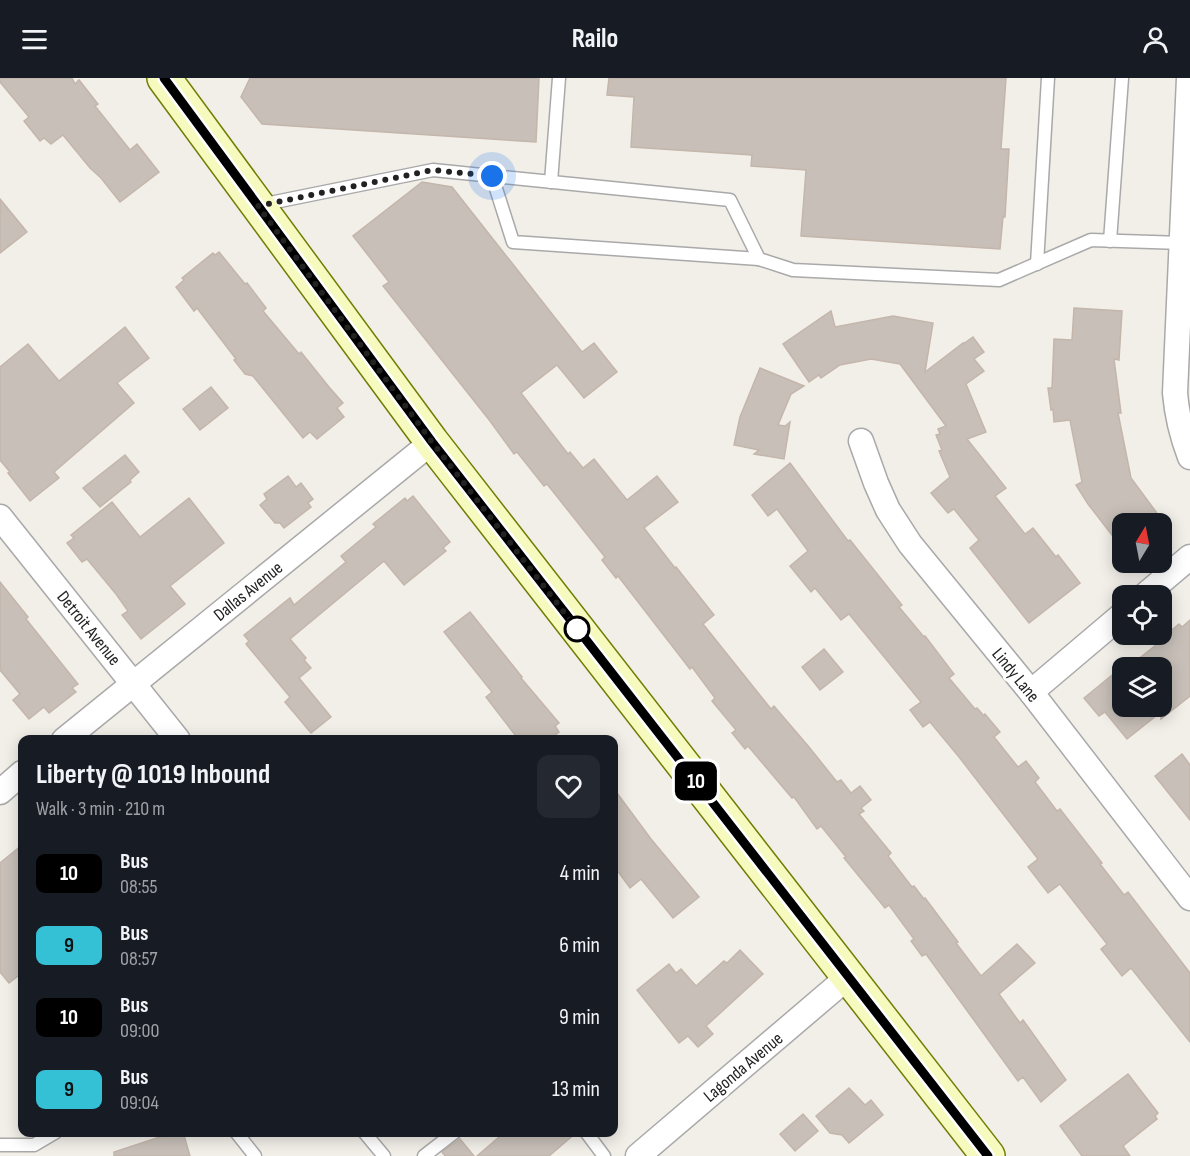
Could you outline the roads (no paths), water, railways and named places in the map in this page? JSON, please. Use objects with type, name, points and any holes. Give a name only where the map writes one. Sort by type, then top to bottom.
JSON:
[{"type":"main road","points":[[164,78],[432,442],[988,1156]]},
{"type":"street","points":[[1189,78],[1186,213],[1175,393],[1182,437],[1190,457]]},
{"type":"street","name":"Lindy Lane","points":[[861,441],[888,510],[910,544],[1031,692],[1187,890]]},
{"type":"street","name":"Dallas Avenue","points":[[70,735],[432,442]]},
{"type":"street","name":"Detroit Avenue","points":[[0,517],[174,735]]},
{"type":"street","points":[[1157,585],[1190,557]]},
{"type":"street","points":[[1031,692],[1112,623]]},
{"type":"street","points":[[0,792],[18,776]]},
{"type":"street","name":"Lagonda Avenue","points":[[638,1156],[848,977]]},
{"type":"lane","points":[[551,182],[559,78]]},
{"type":"lane","points":[[1037,264],[1048,78]]},
{"type":"lane","points":[[1110,241],[1122,78]]},
{"type":"lane","points":[[258,206],[433,170],[730,200],[759,259]]},
{"type":"lane","points":[[492,176],[513,242],[759,259],[793,270],[999,280],[1091,240],[1110,241],[1184,255]]},
{"type":"lane","points":[[0,1145],[34,1145],[48,1137]]},
{"type":"lane","points":[[240,1137],[255,1156]]},
{"type":"lane","points":[[368,1137],[384,1156]]},
{"type":"lane","points":[[424,1156],[449,1137]]},
{"type":"lane","points":[[590,1137],[604,1156]]}]
